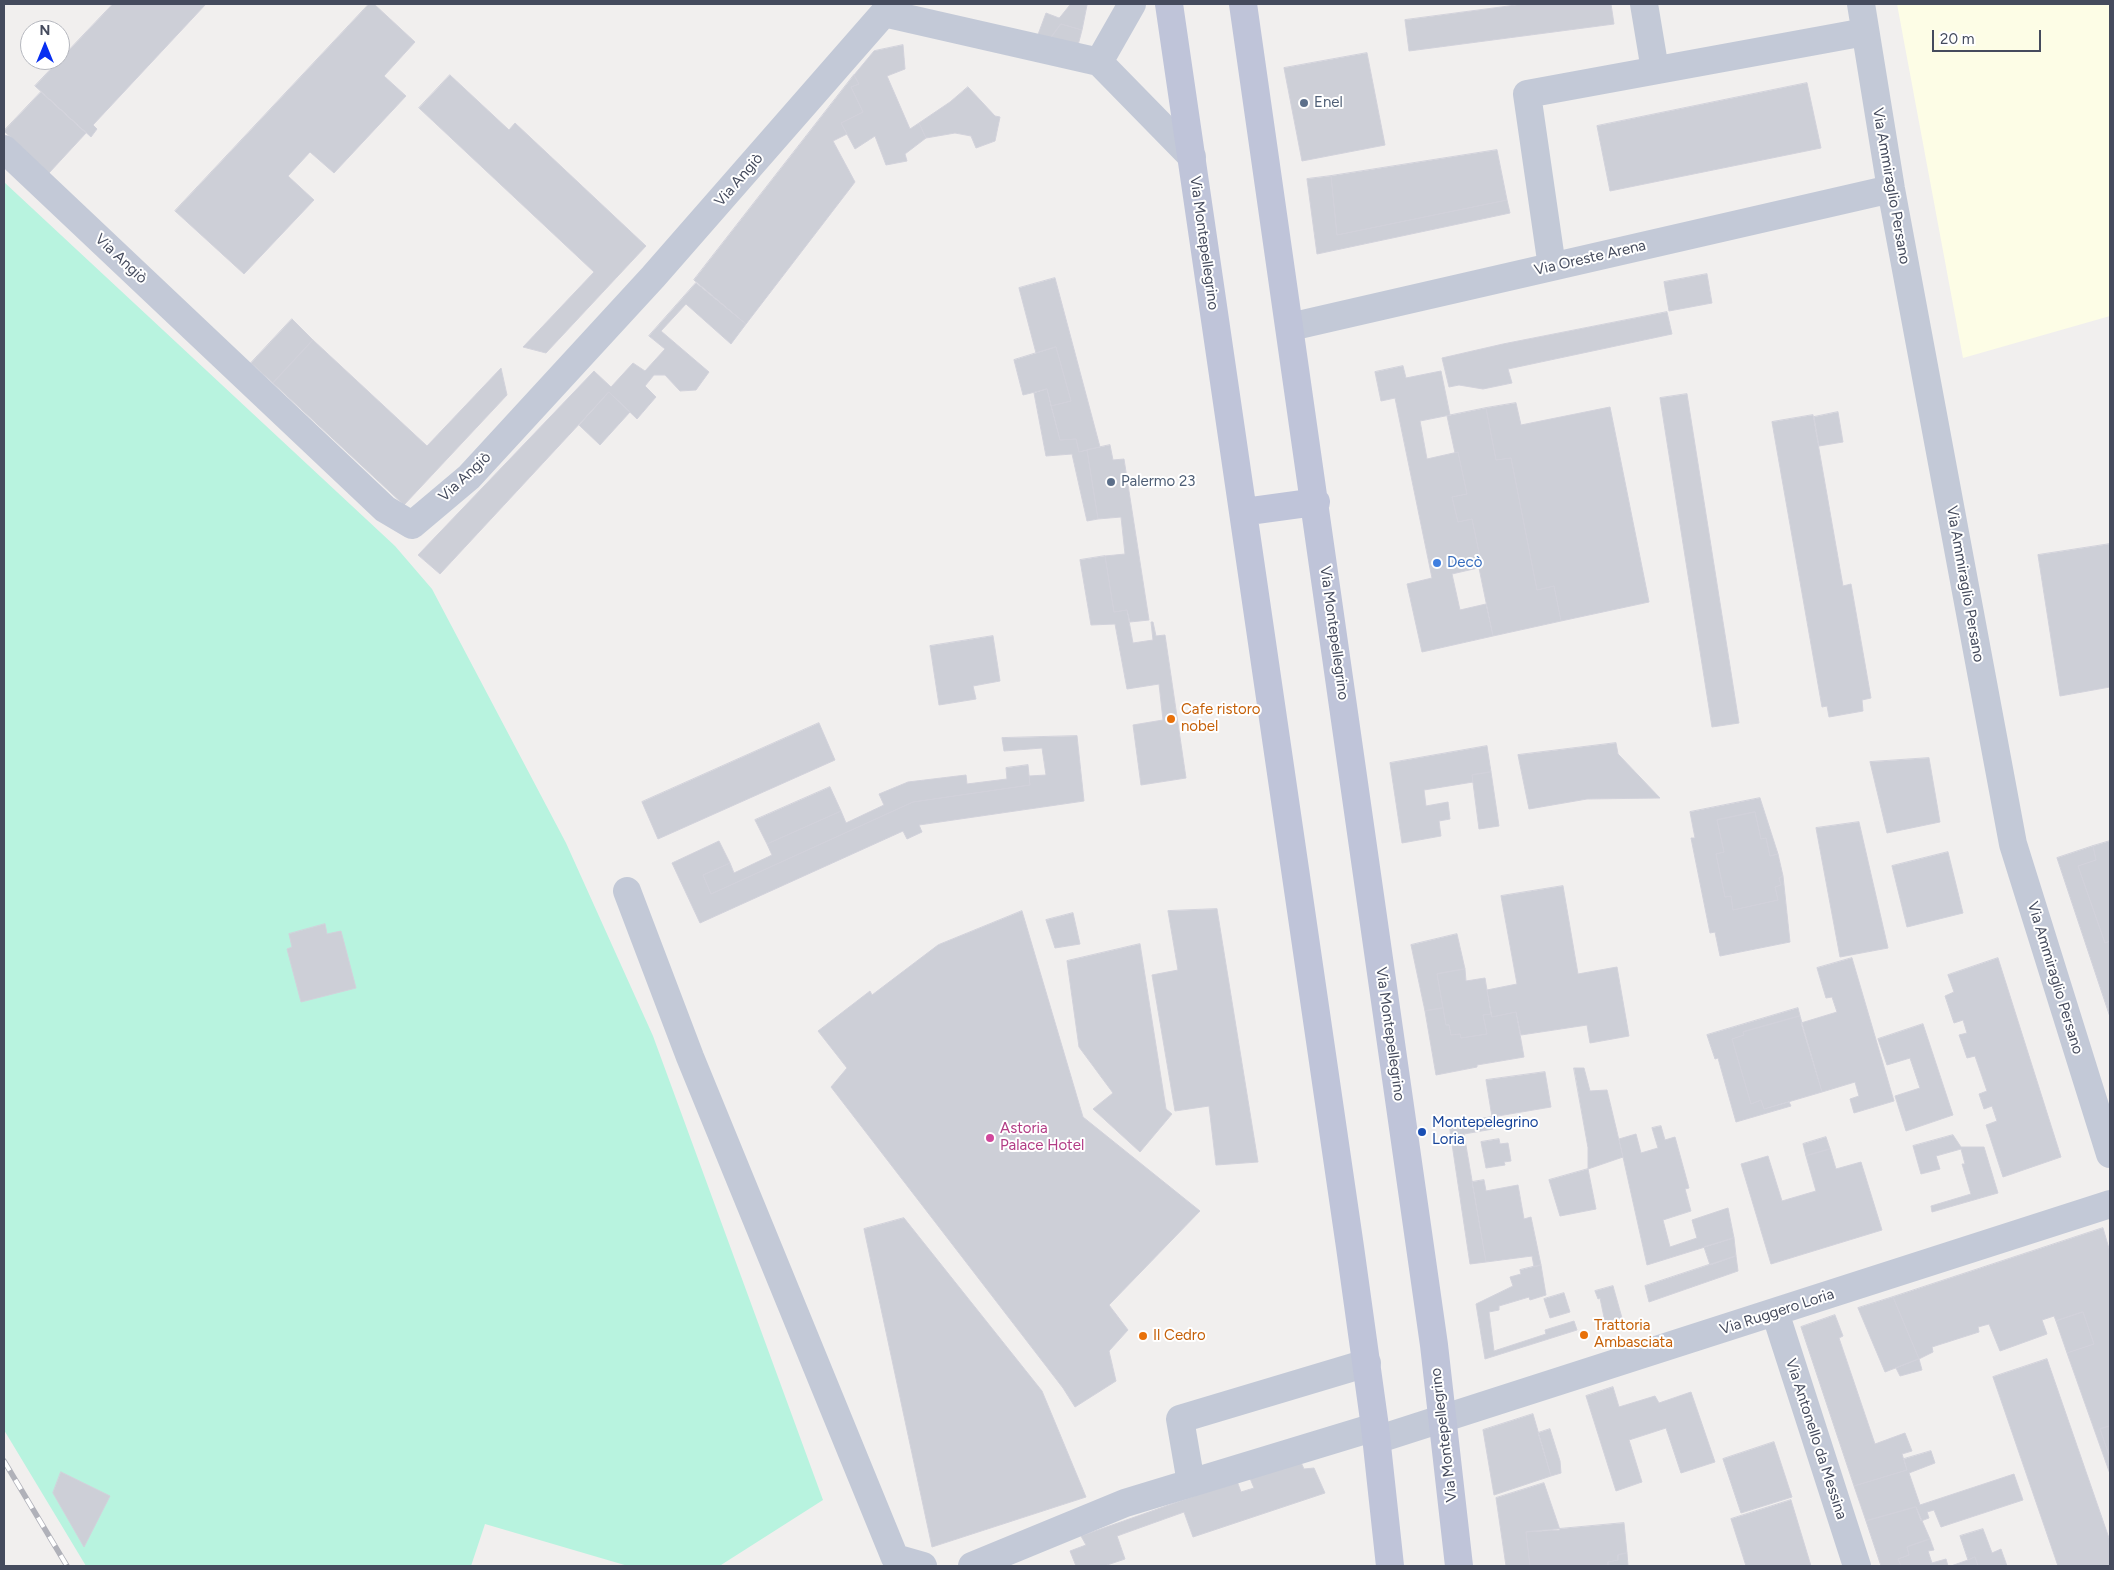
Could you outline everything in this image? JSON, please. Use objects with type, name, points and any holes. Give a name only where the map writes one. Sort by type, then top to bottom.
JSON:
[{"type":"street","points":[[1132,4],[1099,62],[1192,157]]},
{"type":"street","name":"Via Montepellegrino","points":[[1169,4],[1366,1363],[1390,1566]]},
{"type":"street","name":"Via Montepellegrino","points":[[1243,4],[1316,502],[1443,1419],[1459,1566]]},
{"type":"street","points":[[1644,4],[1655,70]]},
{"type":"street","name":"Via Ammiraglio Persano","points":[[1861,4],[1891,189],[2013,844],[2110,1154]]},
{"type":"street","name":"Via Angiò","points":[[4,150],[386,509],[412,525],[469,477],[653,277],[879,8],[1099,62]]},
{"type":"street","points":[[1552,267],[1527,94],[1865,32]]},
{"type":"street","name":"Via Oreste Arena","points":[[1290,327],[1891,189]]},
{"type":"street","points":[[1243,512],[1316,502]]},
{"type":"street","points":[[627,891],[690,1057],[895,1558],[923,1566]]},
{"type":"street","name":"Via Ruggero Loria","points":[[972,1566],[1125,1503],[1375,1433],[1443,1419],[2110,1204]]},
{"type":"street","name":"Via Antonello da Messina","points":[[1775,1312],[1857,1566]]},
{"type":"street","points":[[1191,1483],[1180,1419],[1366,1363]]},
{"type":"shaded area","points":[[1897,4],[2110,4],[2110,316],[1963,358]]},
{"type":"green space","points":[[4,182],[395,546],[432,589],[566,843],[653,1036],[823,1500],[721,1565],[628,1566],[485,1524],[471,1566],[86,1566],[4,1430]]},
{"type":"building","points":[[113,4],[206,4],[93,125],[97,129],[91,137],[35,86],[50,70],[70,70],[70,49]]},
{"type":"building","points":[[369,4],[374,4],[415,42],[384,76],[406,96],[334,173],[310,152],[288,176],[314,200],[244,274],[175,211]]},
{"type":"building","points":[[1071,4],[1087,5],[1082,30],[1061,24],[1047,43],[1036,40],[1046,13],[1059,18]]},
{"type":"building","points":[[1524,4],[1611,4],[1614,24],[1409,51],[1405,20]]},
{"type":"building","points":[[1061,24],[1082,30],[1077,49],[1047,43]]},
{"type":"building","points":[[903,45],[905,69],[887,76],[910,129],[919,123],[926,138],[905,154],[907,161],[886,165],[875,136],[855,149],[841,123],[863,112],[851,87],[859,84],[854,75],[874,51]]},
{"type":"building","points":[[1367,53],[1385,145],[1302,161],[1284,68]]},
{"type":"building","points":[[450,75],[509,130],[515,123],[646,246],[546,353],[523,347],[594,272],[419,108]]},
{"type":"building","points":[[854,75],[859,84],[851,87],[863,112],[841,123],[847,134],[833,141],[855,182],[746,324],[694,280]]},
{"type":"building","points":[[1807,83],[1821,148],[1610,191],[1597,126]]},
{"type":"building","points":[[968,87],[995,116],[1000,117],[995,141],[976,148],[971,136],[955,133],[926,138],[919,123]]},
{"type":"building","points":[[41,92],[86,133],[49,173],[4,131]]},
{"type":"building","points":[[1497,150],[1507,200],[1337,235],[1331,176]]},
{"type":"building","points":[[1331,176],[1337,235],[1507,200],[1510,213],[1317,254],[1307,179]]},
{"type":"building","points":[[1707,274],[1712,303],[1669,311],[1664,282]]},
{"type":"building","points":[[1055,278],[1100,447],[1079,452],[1076,439],[1060,440],[1051,406],[1071,401],[1056,347],[1036,353],[1019,288]]},
{"type":"building","points":[[696,283],[746,324],[731,344],[686,304],[661,331],[709,372],[696,390],[680,391],[665,375],[654,375],[645,386],[656,397],[637,419],[609,392],[440,574],[418,555],[594,371],[611,387],[633,363],[645,371],[665,349],[649,336]]},
{"type":"building","points":[[1667,312],[1672,334],[1508,369],[1512,383],[1483,389],[1459,385],[1449,387],[1442,358]]},
{"type":"building","points":[[292,319],[313,340],[273,383],[251,363]]},
{"type":"building","points":[[313,340],[427,446],[501,368],[507,395],[404,505],[273,383]]},
{"type":"building","points":[[1056,347],[1071,401],[1051,406],[1047,389],[1023,395],[1014,360]]},
{"type":"building","points":[[1403,366],[1406,378],[1441,371],[1450,415],[1420,421],[1427,459],[1458,452],[1467,494],[1452,497],[1458,522],[1472,519],[1482,567],[1452,574],[1460,610],[1486,604],[1493,636],[1422,652],[1407,584],[1432,578],[1395,398],[1381,401],[1375,372]]},
{"type":"building","points":[[1047,389],[1060,440],[1076,439],[1079,452],[1087,450],[1098,519],[1087,521],[1072,454],[1046,456],[1034,393]]},
{"type":"building","points":[[609,392],[630,412],[600,445],[579,425]]},
{"type":"building","points":[[1687,394],[1739,723],[1712,727],[1660,398]]},
{"type":"building","points":[[1516,403],[1521,425],[1610,407],[1649,602],[1561,621],[1554,586],[1537,590],[1511,458],[1496,460],[1486,408]]},
{"type":"building","points":[[1486,408],[1496,460],[1511,458],[1537,590],[1554,586],[1561,621],[1493,636],[1479,568],[1482,567],[1472,519],[1458,522],[1452,497],[1467,494],[1458,452],[1455,453],[1447,416]]},
{"type":"building","points":[[1838,412],[1843,442],[1819,446],[1814,417]]},
{"type":"building","points":[[1813,415],[1843,586],[1851,584],[1871,698],[1862,700],[1863,711],[1829,717],[1827,706],[1822,707],[1772,422]]},
{"type":"building","points":[[1110,445],[1113,460],[1124,459],[1149,620],[1130,622],[1127,610],[1114,612],[1105,556],[1125,554],[1121,517],[1098,519],[1087,450]]},
{"type":"building","points":[[2110,544],[2110,687],[2060,696],[2038,555]]},
{"type":"building","points":[[1105,556],[1114,612],[1127,610],[1133,643],[1153,640],[1151,622],[1153,622],[1156,636],[1165,635],[1186,778],[1141,785],[1133,725],[1163,720],[1159,684],[1127,689],[1115,624],[1091,625],[1080,560]]},
{"type":"building","points":[[993,636],[1000,681],[973,686],[976,699],[939,705],[930,646]]},
{"type":"building","points":[[819,723],[835,760],[658,839],[642,802]]},
{"type":"building","points":[[1077,736],[1084,801],[919,825],[922,832],[907,839],[903,831],[700,923],[672,863],[719,841],[730,863],[703,875],[711,894],[913,802],[1030,785],[1029,776],[1046,775],[1042,748],[1004,751],[1002,738]]},
{"type":"building","points":[[1616,743],[1618,754],[1660,798],[1587,799],[1529,809],[1518,755]]},
{"type":"building","points":[[1487,746],[1491,772],[1472,775],[1473,782],[1424,790],[1426,806],[1448,802],[1450,819],[1439,821],[1441,836],[1402,843],[1390,763]]},
{"type":"building","points":[[1929,758],[1940,822],[1887,833],[1870,762]]},
{"type":"building","points":[[1028,765],[1030,785],[913,802],[711,894],[703,875],[730,863],[734,873],[772,855],[767,844],[841,811],[846,823],[884,805],[879,794],[908,782],[966,775],[967,784],[1007,779],[1006,768]]},
{"type":"building","points":[[1491,772],[1499,826],[1479,829],[1472,775]]},
{"type":"building","points":[[830,787],[841,811],[767,844],[755,820]]},
{"type":"building","points":[[1760,798],[1778,854],[1770,856],[1766,838],[1761,839],[1755,812],[1717,820],[1724,852],[1716,854],[1725,897],[1731,896],[1733,910],[1778,900],[1775,887],[1781,885],[1779,878],[1783,876],[1790,942],[1720,956],[1715,932],[1710,933],[1691,838],[1695,838],[1690,812]]},
{"type":"building","points":[[1755,812],[1761,839],[1766,838],[1770,856],[1778,854],[1783,876],[1779,878],[1781,885],[1775,887],[1778,900],[1733,910],[1731,896],[1725,897],[1716,854],[1724,852],[1717,820]]},
{"type":"building","points":[[1859,822],[1888,948],[1840,957],[1816,828]]},
{"type":"building","points":[[2110,841],[2110,941],[2105,943],[2078,866],[2096,860],[2093,846]]},
{"type":"building","points":[[2093,846],[2096,860],[2078,866],[2105,943],[2110,941],[2110,1017],[2057,858]]},
{"type":"building","points":[[1948,852],[1963,913],[1907,927],[1892,866]]},
{"type":"building","points":[[1563,886],[1578,974],[1617,967],[1629,1036],[1590,1043],[1587,1025],[1521,1035],[1516,1012],[1492,1017],[1487,990],[1517,984],[1501,896]]},
{"type":"building","points":[[1217,909],[1258,1162],[1216,1165],[1209,1106],[1175,1111],[1152,975],[1178,970],[1168,911]]},
{"type":"building","name":"Astoria Palace Hotel","points":[[1022,911],[1083,1117],[1200,1211],[1109,1305],[1128,1330],[1109,1351],[1116,1381],[1075,1407],[1063,1388],[831,1087],[847,1068],[818,1031],[870,991],[872,995],[938,945]]},
{"type":"building","points":[[1073,913],[1080,944],[1055,948],[1046,920]]},
{"type":"building","points":[[325,924],[327,934],[341,931],[356,988],[301,1002],[287,949],[292,947],[289,934]]},
{"type":"building","points":[[1457,934],[1465,969],[1437,974],[1443,1008],[1425,1011],[1411,945]]},
{"type":"building","points":[[1140,944],[1166,1109],[1172,1114],[1140,1152],[1093,1109],[1113,1093],[1079,1047],[1067,961]]},
{"type":"building","points":[[1852,958],[1894,1101],[1854,1113],[1850,1099],[1859,1096],[1855,1082],[1822,1092],[1801,1023],[1837,1012],[1832,997],[1826,998],[1817,968]]},
{"type":"building","points":[[1998,958],[2061,1157],[2003,1177],[1986,1125],[1997,1121],[1992,1106],[1984,1109],[1979,1094],[1987,1091],[1975,1056],[1967,1058],[1959,1035],[1967,1033],[1963,1020],[1954,1023],[1945,996],[1954,992],[1948,975]]},
{"type":"building","points":[[1465,969],[1466,981],[1485,978],[1491,1014],[1483,1015],[1487,1034],[1461,1038],[1460,1034],[1451,1035],[1449,1025],[1446,1025],[1437,974]]},
{"type":"building","points":[[1443,1008],[1446,1025],[1449,1025],[1451,1035],[1460,1034],[1461,1038],[1487,1034],[1483,1015],[1491,1014],[1492,1017],[1516,1012],[1524,1057],[1477,1065],[1477,1067],[1436,1075],[1425,1011]]},
{"type":"building","points":[[1798,1008],[1800,1016],[1743,1032],[1744,1035],[1732,1039],[1751,1104],[1761,1100],[1764,1109],[1789,1102],[1791,1106],[1736,1122],[1718,1058],[1715,1059],[1707,1035]]},
{"type":"building","points":[[1800,1016],[1822,1092],[1764,1109],[1761,1100],[1751,1104],[1732,1039],[1744,1035],[1743,1032]]},
{"type":"building","points":[[1923,1024],[1953,1115],[1906,1131],[1895,1096],[1920,1088],[1910,1058],[1887,1065],[1878,1039]]},
{"type":"building","points":[[1574,1068],[1584,1068],[1590,1091],[1607,1090],[1623,1157],[1588,1169],[1588,1148]]},
{"type":"building","points":[[1545,1072],[1551,1107],[1492,1117],[1486,1080]]},
{"type":"building","points":[[1492,1117],[1493,1129],[1464,1134],[1486,1262],[1470,1264],[1449,1124]]},
{"type":"building","points":[[1661,1126],[1665,1140],[1675,1137],[1689,1188],[1685,1189],[1691,1211],[1663,1220],[1670,1247],[1697,1238],[1692,1220],[1728,1208],[1734,1238],[1647,1265],[1619,1139],[1636,1134],[1641,1153],[1658,1148],[1652,1128]]},
{"type":"building","points":[[1953,1135],[1961,1147],[1984,1147],[1998,1193],[1932,1212],[1931,1206],[1971,1194],[1962,1164],[1965,1164],[1961,1149],[1936,1156],[1940,1169],[1921,1174],[1913,1146]]},
{"type":"building","points":[[1826,1137],[1830,1149],[1806,1156],[1803,1144]]},
{"type":"building","points":[[1499,1139],[1500,1144],[1508,1143],[1511,1161],[1504,1162],[1505,1165],[1486,1168],[1481,1142]]},
{"type":"building","points":[[1830,1149],[1836,1169],[1861,1162],[1882,1230],[1771,1264],[1741,1164],[1768,1156],[1782,1201],[1816,1191],[1806,1156]]},
{"type":"building","points":[[1588,1169],[1596,1209],[1560,1216],[1549,1180]]},
{"type":"building","points":[[1484,1180],[1486,1191],[1518,1185],[1524,1219],[1531,1217],[1541,1265],[1534,1267],[1532,1256],[1486,1262],[1472,1182]]},
{"type":"building","points":[[904,1218],[1042,1391],[1086,1497],[932,1547],[864,1229]]},
{"type":"building","points":[[2103,1228],[2110,1252],[2110,1426],[2100,1429],[2110,1458],[2110,1474],[2067,1353],[2094,1344],[2083,1312],[2056,1321],[2054,1316],[2042,1320],[2047,1334],[2000,1351],[1989,1324],[1978,1327],[1979,1332],[1932,1347],[1933,1352],[1919,1359],[1893,1297]]},
{"type":"building","points":[[1734,1238],[1736,1256],[1710,1265],[1704,1247]]},
{"type":"building","points":[[1736,1256],[1738,1271],[1649,1302],[1645,1286]]},
{"type":"building","points":[[1541,1265],[1546,1295],[1530,1300],[1529,1297],[1499,1306],[1499,1310],[1489,1312],[1494,1351],[1546,1334],[1545,1330],[1574,1321],[1577,1330],[1485,1359],[1476,1304],[1513,1286],[1510,1277],[1521,1274],[1520,1270]]},
{"type":"building","points":[[1613,1286],[1622,1318],[1605,1322],[1600,1298],[1598,1299],[1595,1291]]},
{"type":"building","points":[[1564,1293],[1570,1312],[1550,1318],[1544,1299]]},
{"type":"building","points":[[1893,1297],[1919,1359],[1885,1372],[1858,1308]]},
{"type":"building","points":[[2083,1312],[2094,1344],[2067,1353],[2056,1321]]},
{"type":"building","points":[[1835,1315],[1843,1336],[1839,1338],[1875,1444],[1905,1433],[1912,1451],[1902,1454],[1907,1470],[1854,1486],[1801,1327]]},
{"type":"building","points":[[1919,1359],[1922,1370],[1900,1376],[1896,1368]]},
{"type":"building","points":[[2047,1359],[2110,1541],[2110,1566],[2058,1566],[1993,1377]]},
{"type":"building","points":[[1613,1387],[1619,1407],[1655,1396],[1659,1403],[1691,1392],[1715,1462],[1681,1473],[1666,1428],[1629,1440],[1642,1482],[1616,1491],[1586,1396]]},
{"type":"building","points":[[1533,1414],[1551,1476],[1494,1495],[1483,1430]]},
{"type":"building","points":[[2110,1426],[2110,1458],[2100,1429]]},
{"type":"building","points":[[1550,1429],[1560,1461],[1561,1473],[1551,1476],[1538,1433]]},
{"type":"building","points":[[1774,1442],[1792,1497],[1741,1513],[1723,1459]]},
{"type":"building","points":[[1931,1451],[1935,1463],[1909,1473],[1920,1505],[2014,1474],[2023,1500],[1941,1527],[1934,1510],[1927,1512],[1929,1518],[1921,1521],[1916,1507],[1866,1521],[1854,1486],[1907,1470],[1904,1459]]},
{"type":"building","points":[[1300,1460],[1304,1469],[1314,1468],[1325,1493],[1193,1537],[1184,1512],[1117,1536],[1125,1559],[1104,1566],[1076,1566],[1070,1551],[1086,1545],[1081,1536],[1237,1481],[1241,1492],[1254,1488],[1249,1476]]},
{"type":"building","points":[[61,1472],[110,1496],[84,1547],[53,1493]]},
{"type":"building","points":[[1544,1483],[1560,1530],[1526,1532],[1530,1566],[1506,1566],[1496,1498]]},
{"type":"building","points":[[1791,1500],[1811,1566],[1746,1566],[1731,1519]]},
{"type":"building","points":[[1916,1507],[1930,1539],[1907,1547],[1909,1555],[1898,1559],[1901,1566],[1881,1566],[1866,1521]]},
{"type":"building","points":[[1624,1523],[1627,1553],[1618,1555],[1618,1560],[1608,1562],[1608,1565],[1530,1566],[1526,1532]]},
{"type":"building","points":[[1983,1529],[1992,1553],[2001,1549],[2007,1566],[1978,1566],[1975,1557],[1968,1560],[1960,1536]]},
{"type":"building","points":[[1930,1539],[1934,1550],[1928,1551],[1932,1563],[1946,1559],[1948,1566],[1901,1566],[1898,1559],[1909,1555],[1907,1547]]},
{"type":"building","points":[[1627,1553],[1628,1566],[1592,1566],[1608,1565],[1608,1562],[1618,1560],[1618,1555]]},
{"type":"building","points":[[1975,1557],[1978,1566],[1951,1566],[1968,1560]]},
{"type":"railway","points":[[4,1461],[67,1566]]},
{"type":"place","name":"Enel","points":[[1304,103]]},
{"type":"place","name":"Palermo 23","points":[[1111,482]]},
{"type":"place","name":"Decò","points":[[1437,563]]},
{"type":"place","name":"Cafe ristoro nobel","points":[[1171,719]]},
{"type":"place","name":"Montepelegrino Loria","points":[[1422,1132]]},
{"type":"place","name":"Astoria Palace Hotel","points":[[990,1138]]},
{"type":"place","name":"Trattoria Ambasciata","points":[[1584,1335]]},
{"type":"place","name":"Il Cedro","points":[[1143,1336]]}]
